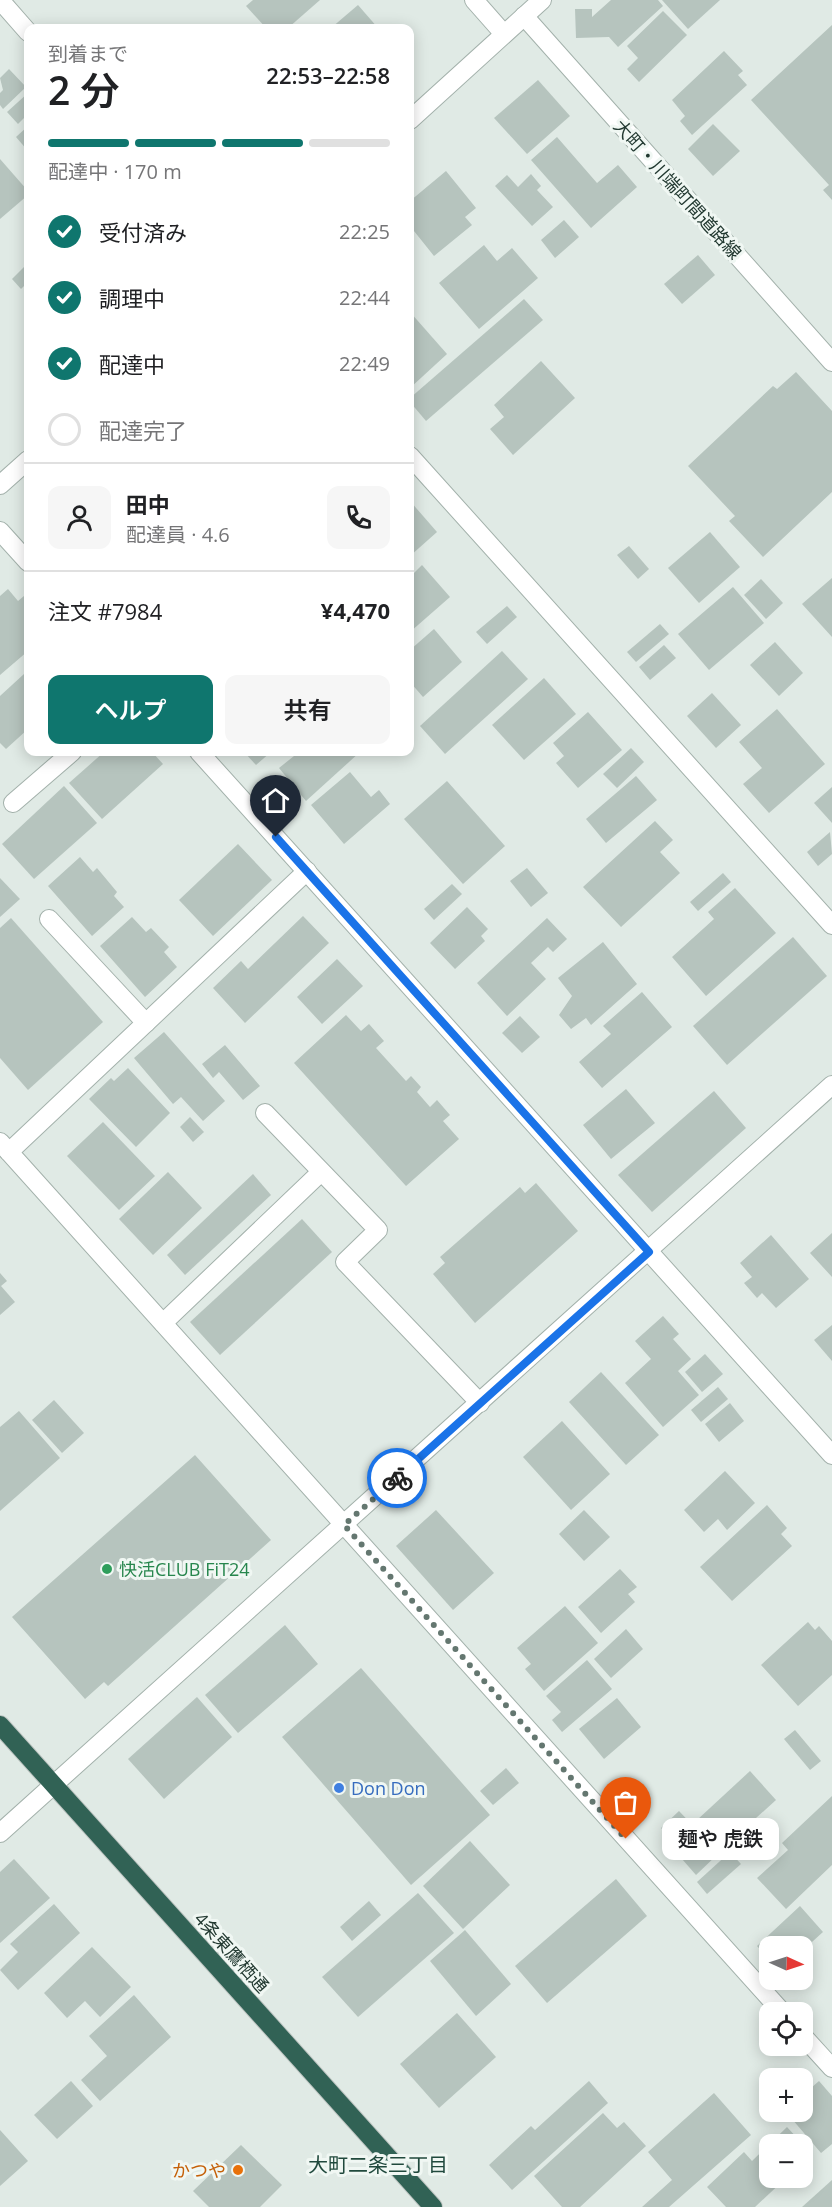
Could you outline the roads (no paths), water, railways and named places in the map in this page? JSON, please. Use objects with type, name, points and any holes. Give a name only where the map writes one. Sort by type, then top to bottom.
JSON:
[{"type":"highway","name":"4条東鷹栖通","points":[[0,1725],[434,2207]]},
{"type":"street","points":[[0,0],[24,27]]},
{"type":"street","points":[[474,0],[504,34]]},
{"type":"street","points":[[414,116],[542,0]]},
{"type":"street","name":"大町・川端町間道路線","points":[[524,16],[832,362]]},
{"type":"street","points":[[414,460],[832,925]]},
{"type":"street","points":[[0,485],[24,464]]},
{"type":"street","points":[[0,531],[24,558]]},
{"type":"street","points":[[13,803],[67,756]]},
{"type":"street","points":[[203,756],[832,1455]]},
{"type":"street","points":[[307,871],[146,1023],[5,1147],[773,2002]]},
{"type":"street","points":[[49,919],[146,1023]]},
{"type":"street","points":[[0,1833],[649,1252],[832,1085]]},
{"type":"street","points":[[265,1113],[378,1230],[345,1262],[480,1403]]},
{"type":"street","points":[[163,1323],[321,1172]]},
{"type":"street","points":[[813,2047],[832,2068]]},
{"type":"place","name":"快活CLUB FiT24","points":[[107,1569]]},
{"type":"place","name":"Don Don","points":[[339,1788]]},
{"type":"place","name":"麺や 虎鉄","points":[[626,1839]]},
{"type":"place","name":"かつや","points":[[238,2170]]},
{"type":"district","name":"大町二条三丁目","points":[[378,2164]]}]
